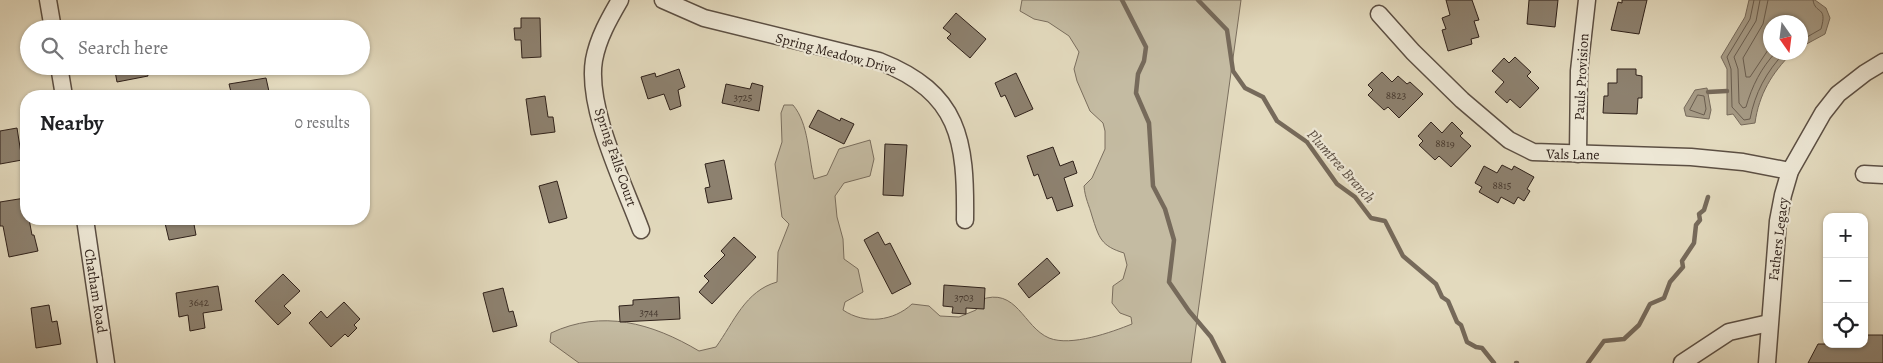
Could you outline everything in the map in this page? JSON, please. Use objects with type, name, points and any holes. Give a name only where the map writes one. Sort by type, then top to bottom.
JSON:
[{"type":"street","points":[[48,0],[51,20]]},
{"type":"street","name":"Spring Falls Court","points":[[620,0],[602,33],[594,61],[593,86],[599,115],[641,230]]},
{"type":"street","name":"Spring Meadow Drive","points":[[663,0],[704,18],[742,29],[879,62],[905,72],[927,87],[945,106],[963,152],[965,220]]},
{"type":"street","name":"Pauls Provision","points":[[1578,154],[1579,71],[1587,0]]},
{"type":"street","name":"Vals Lane","points":[[1380,14],[1413,52],[1462,100],[1509,140],[1533,152],[1691,157],[1743,162],[1790,171]]},
{"type":"street","name":"Fathers Legacy","points":[[1767,363],[1778,220],[1790,171],[1824,113],[1838,94],[1883,62]]},
{"type":"street","points":[[60,75],[63,90]]},
{"type":"street","points":[[1864,174],[1883,175]]},
{"type":"street","name":"Chatham Road","points":[[86,225],[106,363]]},
{"type":"street","points":[[1682,363],[1730,332],[1769,323]]},
{"type":"shaded area","points":[[1022,0],[1241,0],[1191,363],[579,363],[550,342],[551,333],[570,326],[608,321],[626,322],[645,327],[681,341],[699,351],[716,347],[748,300],[756,292],[777,282],[778,252],[789,224],[782,217],[775,164],[782,142],[781,113],[784,105],[793,105],[802,121],[814,179],[827,175],[839,149],[870,140],[874,159],[870,176],[844,183],[835,196],[837,217],[843,239],[844,259],[858,269],[863,292],[845,302],[843,310],[861,318],[879,319],[897,314],[912,304],[929,306],[940,316],[959,317],[976,310],[980,300],[993,297],[1003,298],[1011,303],[1040,333],[1058,340],[1080,340],[1132,324],[1131,317],[1120,313],[1112,303],[1113,286],[1123,279],[1127,265],[1124,253],[1110,247],[1099,236],[1085,194],[1084,186],[1092,178],[1105,149],[1105,131],[1103,123],[1090,111],[1077,81],[1074,69],[1079,52],[1069,36],[1048,22],[1034,19],[1020,11]]},
{"type":"water","points":[[1749,0],[1815,0],[1826,8],[1830,18],[1825,34],[1808,43],[1808,15],[1763,15],[1763,60],[1785,60],[1778,68],[1763,93],[1755,123],[1741,125],[1733,114],[1727,115],[1727,69],[1721,57],[1745,17]]},
{"type":"water","points":[[1707,88],[1711,110],[1709,119],[1686,116],[1684,108],[1695,90]]},
{"type":"building","points":[[1446,0],[1472,0],[1479,20],[1474,21],[1479,37],[1471,39],[1472,44],[1448,51],[1442,30],[1446,29],[1442,18],[1450,15]]},
{"type":"building","points":[[1529,0],[1558,0],[1555,27],[1527,24]]},
{"type":"building","points":[[1622,0],[1647,0],[1639,34],[1611,30],[1618,2],[1622,3]]},
{"type":"building","points":[[956,13],[986,39],[970,58],[947,38],[951,34],[943,28]]},
{"type":"building","points":[[521,18],[540,18],[541,57],[522,58],[521,40],[515,40],[514,28],[521,28]]},
{"type":"building","points":[[1515,57],[1531,72],[1527,76],[1539,88],[1520,108],[1510,99],[1507,103],[1495,92],[1504,82],[1492,71],[1504,58],[1509,63]]},
{"type":"building","points":[[679,69],[685,87],[678,90],[681,106],[670,110],[664,94],[648,99],[641,77],[655,73],[656,77]]},
{"type":"building","points":[[1617,69],[1636,69],[1636,75],[1642,76],[1642,98],[1638,98],[1637,114],[1603,113],[1604,96],[1608,96],[1608,83],[1617,83]]},
{"type":"building","points":[[1382,72],[1392,82],[1398,76],[1407,84],[1410,82],[1423,94],[1399,118],[1388,107],[1384,110],[1368,95],[1373,90],[1368,85]]},
{"type":"building","points":[[1016,73],[1033,109],[1015,117],[1005,95],[1001,97],[995,83]]},
{"type":"building","points":[[116,75],[148,75],[148,76],[117,82]]},
{"type":"building","points":[[266,78],[269,90],[230,90],[229,84]]},
{"type":"building","points":[[752,83],[763,86],[759,111],[722,103],[726,84],[750,89]]},
{"type":"building","points":[[545,96],[548,117],[553,117],[555,132],[531,135],[526,99]]},
{"type":"building","points":[[818,110],[840,121],[841,118],[854,124],[844,144],[809,127]]},
{"type":"building","points":[[1431,122],[1442,133],[1452,122],[1463,133],[1460,136],[1471,146],[1451,167],[1439,156],[1435,160],[1419,145],[1423,141],[1418,136]]},
{"type":"building","points":[[17,128],[20,160],[0,164],[0,131]]},
{"type":"building","points":[[885,144],[907,145],[903,196],[883,195]]},
{"type":"building","points":[[1053,147],[1060,166],[1073,161],[1077,173],[1064,178],[1073,206],[1057,211],[1052,197],[1047,199],[1038,174],[1034,176],[1027,156]]},
{"type":"building","points":[[724,160],[732,199],[708,203],[705,188],[710,187],[705,164]]},
{"type":"building","points":[[1502,165],[1512,170],[1514,166],[1534,177],[1527,189],[1530,191],[1524,201],[1518,197],[1514,204],[1501,197],[1498,203],[1479,192],[1482,187],[1475,183],[1484,166],[1497,173]]},
{"type":"building","points":[[557,181],[567,218],[549,223],[539,186]]},
{"type":"building","points":[[20,199],[20,225],[30,225],[38,251],[9,257],[3,226],[0,226],[0,202]]},
{"type":"building","points":[[165,225],[194,225],[196,235],[169,240]]},
{"type":"building","points":[[878,232],[885,245],[890,243],[911,284],[892,294],[864,240]]},
{"type":"building","points":[[734,237],[756,257],[712,304],[699,292],[709,281],[704,276],[725,255],[721,251]]},
{"type":"building","points":[[1047,258],[1060,273],[1029,298],[1018,284]]},
{"type":"building","points":[[283,274],[300,291],[284,306],[291,313],[278,325],[255,301]]},
{"type":"building","points":[[944,285],[985,288],[984,309],[966,308],[966,314],[952,313],[953,307],[943,306]]},
{"type":"building","points":[[218,286],[222,310],[203,313],[205,328],[190,331],[188,315],[179,317],[176,293]]},
{"type":"building","points":[[503,288],[509,312],[513,311],[517,326],[493,332],[483,293]]},
{"type":"building","points":[[679,297],[680,319],[620,322],[619,306],[633,305],[633,300]]},
{"type":"building","points":[[344,302],[360,319],[354,325],[357,328],[348,337],[345,334],[331,347],[309,323],[321,311],[327,318]]},
{"type":"building","points":[[49,305],[52,322],[57,321],[61,344],[36,348],[31,308]]},
{"type":"building","points":[[1868,335],[1883,335],[1883,363],[1808,363],[1818,344],[1823,344],[1823,348],[1868,348]]},
{"type":"waterway","points":[[1122,0],[1146,47],[1144,61],[1138,74],[1136,93],[1149,123],[1153,186],[1165,209],[1174,240],[1169,282],[1189,311],[1211,337],[1224,363]]},
{"type":"waterway","name":"Plumtree Branch","points":[[1198,0],[1227,30],[1233,71],[1245,88],[1263,97],[1277,121],[1307,142],[1337,184],[1355,197],[1371,218],[1385,221],[1403,256],[1436,284],[1442,297],[1448,301],[1457,322],[1461,325],[1467,342],[1482,348],[1494,363]]},
{"type":"waterway","points":[[1708,92],[1727,91]]},
{"type":"waterway","points":[[1588,363],[1604,341],[1624,339],[1639,325],[1650,304],[1664,298],[1670,282],[1683,267],[1682,261],[1694,243],[1696,225],[1700,220],[1699,214],[1704,210],[1708,197]]}]
